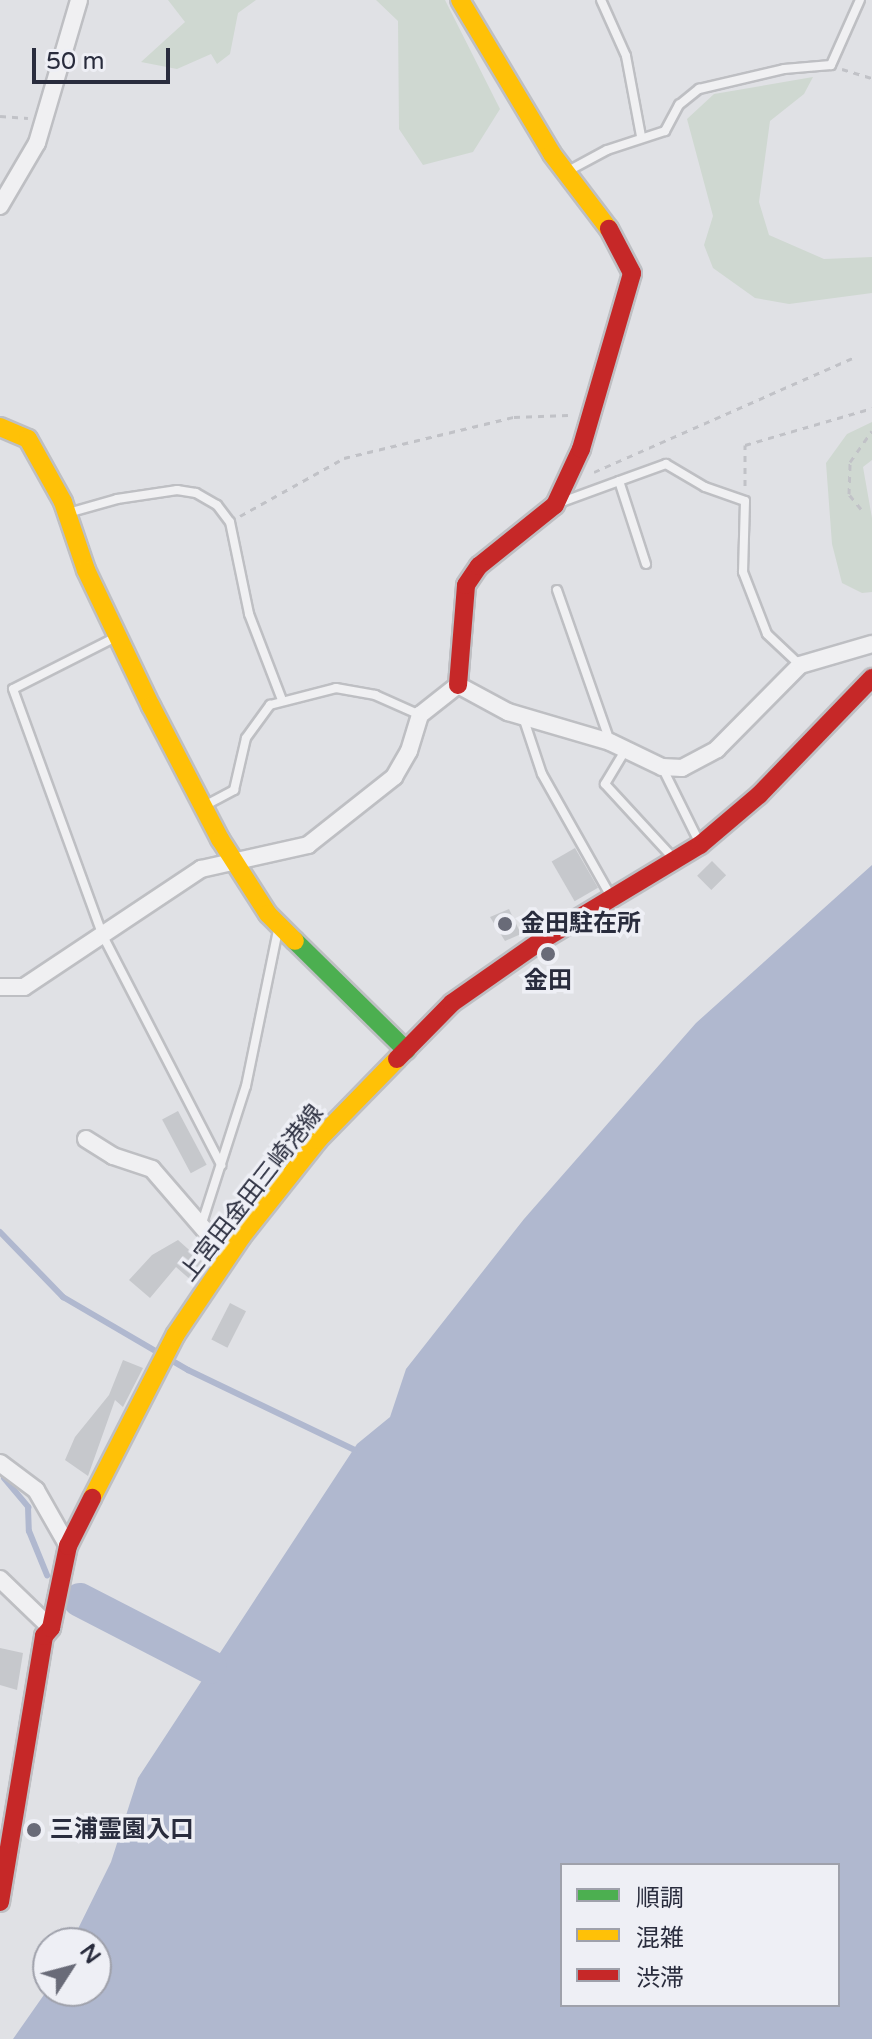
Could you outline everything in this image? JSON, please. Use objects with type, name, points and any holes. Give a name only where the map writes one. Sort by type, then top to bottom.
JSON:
[{"type":"main road","points":[[458,685],[464,597],[471,576],[555,505],[591,415],[632,273],[623,247],[565,173],[460,0]]},
{"type":"main road","points":[[0,427],[28,439],[68,513],[86,570],[118,636],[205,805],[278,929],[305,945],[406,1050]]},
{"type":"main road","name":"上宮田金田三崎港線","points":[[0,1902],[44,1636],[51,1628],[68,1546],[170,1345],[228,1257],[318,1140],[452,1003],[496,970],[700,845],[759,795],[872,678]]},
{"type":"street","points":[[0,206],[37,143],[79,0]]},
{"type":"street","points":[[0,987],[24,987],[201,869],[308,845],[344,820],[394,777],[409,751],[420,715],[458,685],[523,716],[618,745],[662,767],[700,761],[800,665],[872,644]]},
{"type":"street","points":[[86,1139],[113,1156],[152,1169],[228,1257]]},
{"type":"street","points":[[1,1465],[36,1490],[68,1546]]},
{"type":"street","points":[[0,1579],[51,1628]]},
{"type":"lane","points":[[601,0],[626,56],[641,136]]},
{"type":"lane","points":[[565,173],[641,136],[665,131],[679,105],[699,89],[784,69],[831,65],[860,0]]},
{"type":"lane","points":[[555,505],[666,464],[705,487],[745,501],[743,572],[767,634],[800,665]]},
{"type":"lane","points":[[619,481],[646,564]]},
{"type":"lane","points":[[68,513],[117,499],[177,490],[196,493],[217,505],[230,522],[249,614],[282,700]]},
{"type":"lane","points":[[557,590],[618,745],[605,784],[676,861]]},
{"type":"lane","points":[[118,636],[13,689],[103,936],[221,1165]]},
{"type":"lane","points":[[205,805],[234,790],[246,738],[257,717],[282,700],[336,688],[375,695],[420,715]]},
{"type":"lane","points":[[523,716],[542,774],[612,899]]},
{"type":"lane","points":[[662,767],[700,845]]},
{"type":"lane","points":[[201,1228],[246,1086],[278,929]]},
{"type":"path","points":[[831,65],[872,78]]},
{"type":"path","points":[[0,116],[43,120]]},
{"type":"path","points":[[565,485],[853,358]]},
{"type":"path","points":[[745,501],[745,445],[872,408]]},
{"type":"path","points":[[230,522],[344,458],[514,417],[591,415]]},
{"type":"path","points":[[861,509],[849,494],[850,462],[872,431]]},
{"type":"shaded area","points":[[168,0],[256,0],[238,13],[230,54],[217,64],[211,54],[177,69],[141,62],[185,22]]},
{"type":"shaded area","points":[[376,0],[445,0],[500,109],[473,152],[423,165],[399,129],[398,21]]},
{"type":"shaded area","points":[[813,77],[804,94],[770,121],[759,202],[769,235],[824,259],[872,257],[872,293],[789,304],[755,298],[713,268],[704,245],[713,216],[687,119],[714,94]]},
{"type":"shaded area","points":[[872,422],[872,460],[863,467],[872,518],[872,592],[862,593],[842,583],[832,544],[826,463],[847,434]]},
{"type":"water","points":[[872,865],[872,2039],[13,2039],[35,2007],[112,2007],[112,1927],[79,1927],[111,1862],[138,1778],[357,1444],[390,1417],[406,1369],[524,1219],[696,1023]]},
{"type":"building","points":[[575,848],[598,888],[575,901],[552,862]]},
{"type":"building","points":[[712,861],[726,875],[711,890],[697,876]]},
{"type":"building","name":"金田駐在所","points":[[509,909],[521,934],[505,941],[490,917]]},
{"type":"building","points":[[178,1111],[207,1165],[191,1173],[162,1119]]},
{"type":"building","points":[[178,1240],[206,1265],[193,1282],[176,1267],[150,1298],[129,1280],[152,1255]]},
{"type":"building","points":[[230,1303],[246,1311],[227,1348],[211,1340]]},
{"type":"building","points":[[123,1360],[143,1368],[123,1407],[115,1400],[88,1476],[65,1460],[75,1437],[109,1395]]},
{"type":"building","points":[[0,1648],[23,1653],[17,1690],[0,1685]]},
{"type":"waterway","points":[[0,1232],[63,1297],[188,1370],[355,1450]]},
{"type":"waterway","points":[[4,1478],[28,1507],[29,1531],[47,1575]]},
{"type":"waterway","points":[[80,1600],[210,1667]]},
{"type":"traffic: fast","points":[[295,941],[406,1050]]},
{"type":"traffic: slow","points":[[460,0],[552,154],[609,229]]},
{"type":"traffic: slow","points":[[0,427],[28,439],[63,502],[86,570],[151,706],[220,839],[268,914],[295,941]]},
{"type":"traffic: slow","points":[[92,1498],[176,1334],[242,1236],[318,1140],[397,1059]]},
{"type":"traffic: jam","points":[[458,685],[466,585],[479,566],[555,505],[581,449],[632,273],[609,229]]},
{"type":"traffic: jam","points":[[397,1059],[452,1003],[539,942],[700,845],[759,795],[872,678]]},
{"type":"traffic: jam","points":[[0,1902],[44,1636],[51,1628],[68,1546],[92,1498]]},
{"type":"place","name":"金田駐在所","points":[[505,924]]},
{"type":"place","name":"金田","points":[[548,954]]},
{"type":"place","name":"三浦霊園入口","points":[[34,1830]]}]
